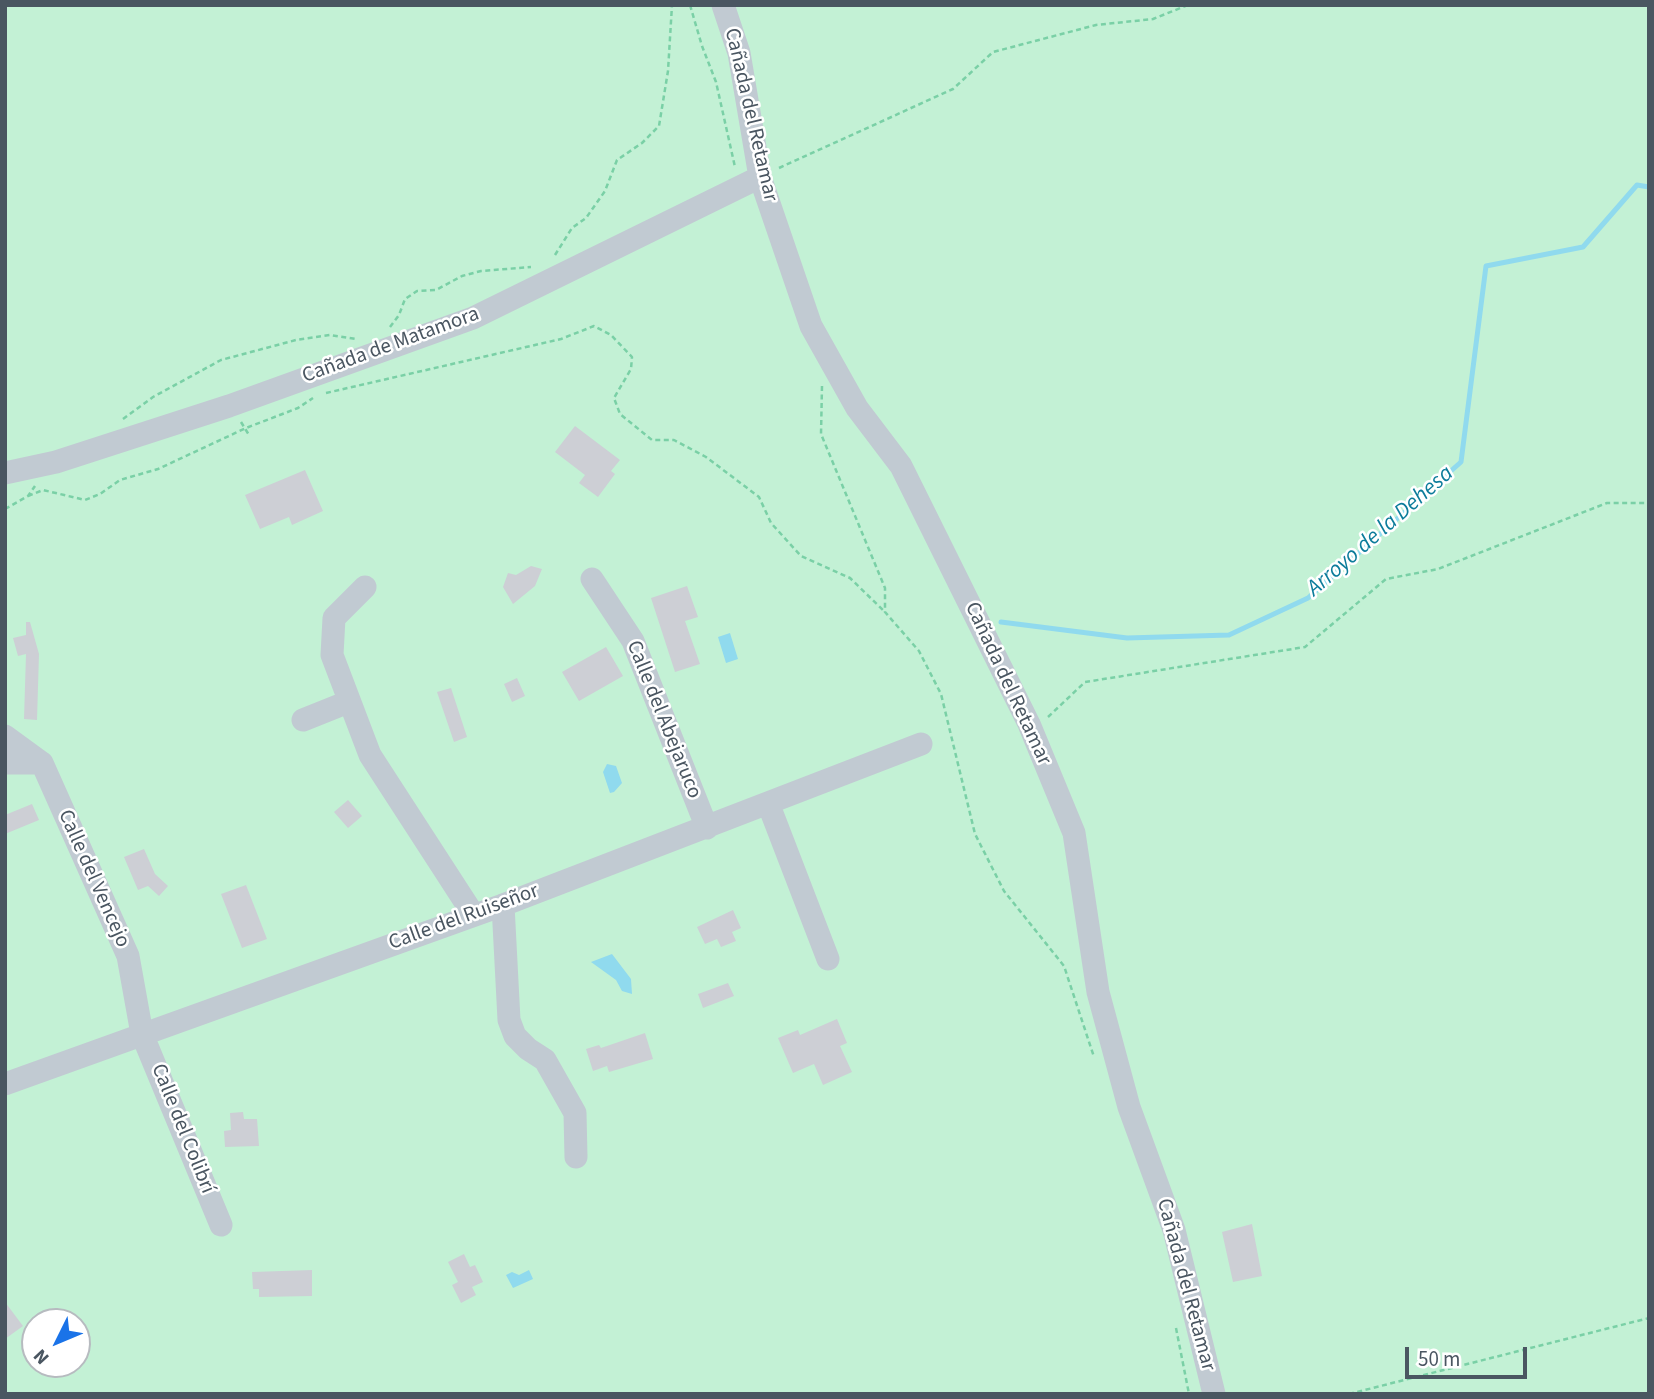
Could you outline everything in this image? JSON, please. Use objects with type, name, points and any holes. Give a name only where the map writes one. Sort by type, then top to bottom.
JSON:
[{"type":"street","name":"Cañada del Retamar","points":[[723,5],[739,53],[751,181],[810,326],[857,408],[901,466],[1029,724],[1074,833],[1098,992],[1129,1107],[1174,1230],[1214,1394]]},
{"type":"street","name":"Cañada de Matamora","points":[[5,473],[56,462],[229,406],[472,318],[751,181]]},
{"type":"street","name":"Calle del Abejaruco","points":[[592,579],[633,641],[706,828]]},
{"type":"street","points":[[365,587],[334,618],[332,655],[370,755],[473,914]]},
{"type":"street","points":[[303,720],[348,702]]},
{"type":"street","points":[[5,736],[41,762]]},
{"type":"street","name":"Calle del Ruiseñor","points":[[5,1084],[503,905],[921,744]]},
{"type":"street","points":[[5,763],[41,762]]},
{"type":"street","name":"Calle del Vencejo","points":[[41,762],[128,956],[142,1034]]},
{"type":"street","points":[[768,803],[828,959]]},
{"type":"street","points":[[503,905],[509,1020],[515,1036],[545,1060],[575,1113],[576,1157]]},
{"type":"street","name":"Calle del Colibrí","points":[[142,1034],[221,1225]]},
{"type":"path","points":[[550,262],[572,228],[586,218],[605,191],[617,160],[642,144],[659,126],[668,71],[671,5]]},
{"type":"path","points":[[691,5],[702,46],[716,82],[730,156],[751,181],[953,89],[993,52],[1096,25],[1153,19],[1188,5]]},
{"type":"path","points":[[387,330],[399,315],[405,299],[417,291],[436,290],[462,276],[481,271],[525,265],[540,270]]},
{"type":"path","points":[[5,509],[43,490],[85,500],[100,495],[120,480],[158,469],[246,428],[298,408],[317,396],[561,339],[593,326],[611,335],[632,358],[631,369],[614,398],[620,414],[652,440],[674,440],[706,457],[759,497],[771,523],[801,556],[850,578],[886,612],[919,651],[941,694],[975,835],[1004,891],[1064,967],[1094,1059]]},
{"type":"path","points":[[123,419],[152,397],[221,360],[296,340],[330,335],[359,339]]},
{"type":"path","points":[[822,381],[821,434],[885,588],[886,612]]},
{"type":"path","points":[[28,496],[56,462]]},
{"type":"path","points":[[1029,724],[1048,717],[1084,682],[1305,647],[1386,579],[1437,569],[1607,503],[1649,503]]},
{"type":"path","points":[[1349,1394],[1649,1318]]},
{"type":"path","points":[[1176,1326],[1189,1394]]},
{"type":"green space","points":[[5,5],[1649,5],[1649,1394],[5,1394]]},
{"type":"water","points":[[730,633],[738,659],[726,663],[718,637]]},
{"type":"water","points":[[607,764],[616,766],[622,783],[610,793],[603,772]]},
{"type":"water","points":[[612,954],[631,979],[632,994],[622,991],[616,980],[591,962]]},
{"type":"water","points":[[529,1270],[533,1279],[513,1288],[506,1275],[512,1272],[519,1275]]},
{"type":"building","points":[[575,426],[620,460],[611,471],[615,474],[598,497],[579,483],[585,475],[555,452]]},
{"type":"building","points":[[305,470],[323,511],[292,525],[289,517],[260,529],[245,495]]},
{"type":"building","points":[[531,566],[542,569],[535,586],[513,604],[503,587],[508,573],[516,575]]},
{"type":"building","points":[[687,586],[698,617],[685,621],[700,664],[675,672],[651,598]]},
{"type":"building","points":[[26,622],[30,622],[39,654],[37,720],[24,719],[26,654],[18,656],[13,638],[26,635]]},
{"type":"building","points":[[606,647],[623,676],[579,701],[562,672]]},
{"type":"building","points":[[517,678],[525,696],[512,702],[504,684]]},
{"type":"building","points":[[451,688],[467,737],[454,742],[437,692]]},
{"type":"building","points":[[348,800],[362,816],[348,828],[334,812]]},
{"type":"building","points":[[32,804],[39,820],[5,834],[5,815]]},
{"type":"building","points":[[144,849],[155,874],[168,886],[159,896],[148,886],[138,890],[124,857]]},
{"type":"building","points":[[246,885],[267,939],[242,948],[221,894]]},
{"type":"building","points":[[733,910],[741,928],[732,932],[736,941],[721,947],[717,939],[705,944],[697,927]]},
{"type":"building","points":[[728,983],[734,996],[703,1008],[698,994]]},
{"type":"building","points":[[837,1019],[847,1043],[840,1046],[852,1072],[823,1085],[814,1064],[793,1073],[778,1038],[798,1030],[800,1035]]},
{"type":"building","points":[[645,1033],[653,1059],[609,1072],[607,1066],[593,1071],[586,1049],[599,1045],[601,1048]]},
{"type":"building","points":[[243,1112],[244,1119],[257,1119],[259,1146],[225,1147],[224,1131],[231,1130],[230,1113]]},
{"type":"building","points":[[1252,1224],[1262,1276],[1233,1282],[1222,1232]]},
{"type":"building","points":[[464,1254],[470,1267],[475,1265],[483,1282],[472,1287],[476,1295],[461,1303],[452,1285],[458,1282],[448,1262]]},
{"type":"building","points":[[312,1270],[312,1296],[259,1297],[259,1289],[253,1289],[252,1272]]},
{"type":"building","points":[[5,1302],[21,1323],[21,1327],[5,1339]]},
{"type":"waterway","name":"Arroyo de la Dehesa","points":[[1001,622],[1127,638],[1229,635],[1308,598],[1461,462],[1486,266],[1583,247],[1637,185],[1649,187]]}]
